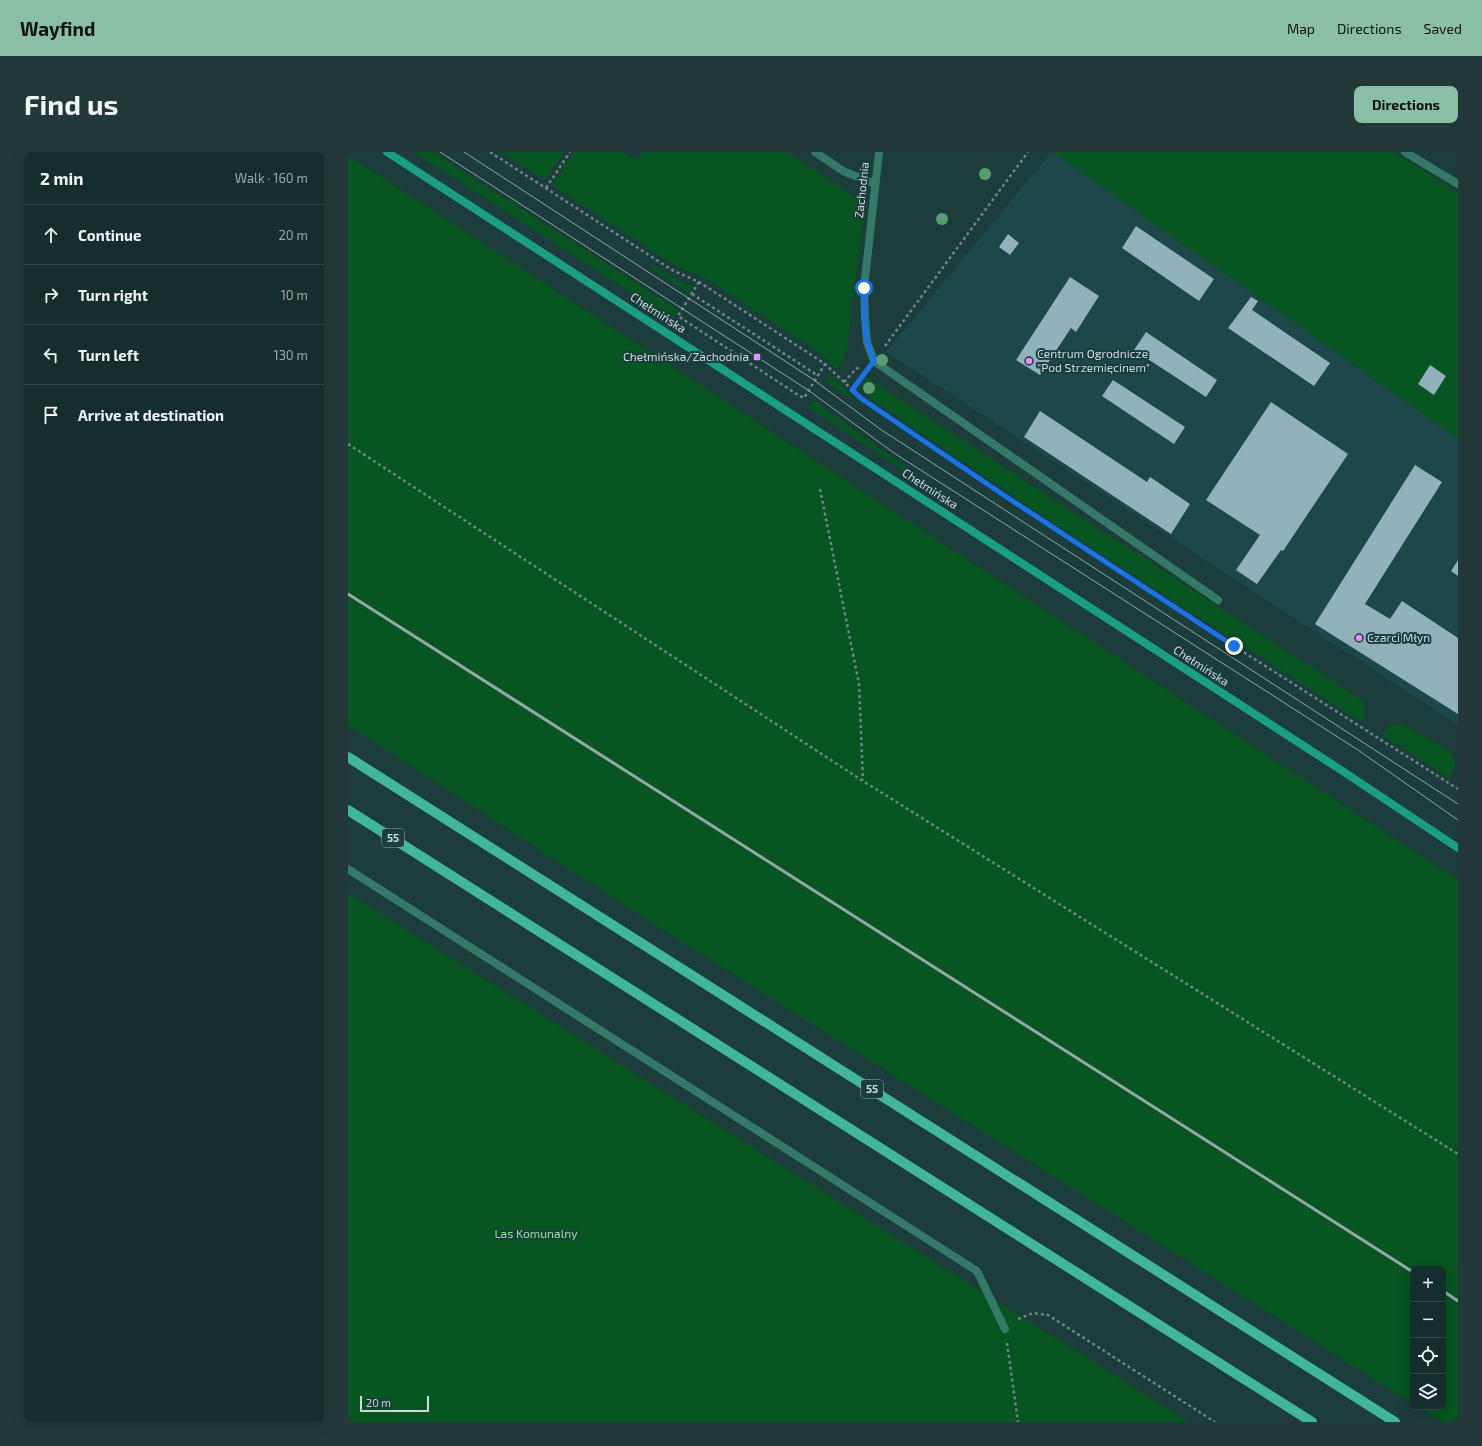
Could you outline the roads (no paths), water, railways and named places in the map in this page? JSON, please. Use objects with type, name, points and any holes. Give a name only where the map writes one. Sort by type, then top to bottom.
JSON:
[{"type":"main road","name":"Chełmińska","points":[[387,152],[1344,772],[1458,848]]},
{"type":"main road","name":"55","points":[[348,757],[1395,1422]]},
{"type":"main road","name":"55","points":[[348,810],[1312,1422]]},
{"type":"street","points":[[815,152],[843,171],[875,184]]},
{"type":"street","name":"Zachodnia","points":[[879,152],[864,288],[864,316],[867,342],[874,361],[1218,600]]},
{"type":"street","points":[[1405,152],[1458,184]]},
{"type":"street","points":[[348,869],[977,1271],[1005,1329]]},
{"type":"tram line","points":[[440,152],[808,390],[894,453],[1358,750],[1458,820]]},
{"type":"tram line","points":[[464,152],[814,380],[880,429],[1458,804]]},
{"type":"railway","points":[[348,594],[1410,1270]]},
{"type":"railway","points":[[1446,1293],[1458,1301]]},
{"type":"place","name":"Chełmińska/Zachodnia","points":[[757,357]]},
{"type":"place","name":"Centrum Ogrodnicze \"Pod Strzemięcinem\"","points":[[1029,361]]},
{"type":"place","name":"Czarci Młyn","points":[[1359,638]]},
{"type":"park label","name":"Las Komunalny","points":[[536,1234]]}]
